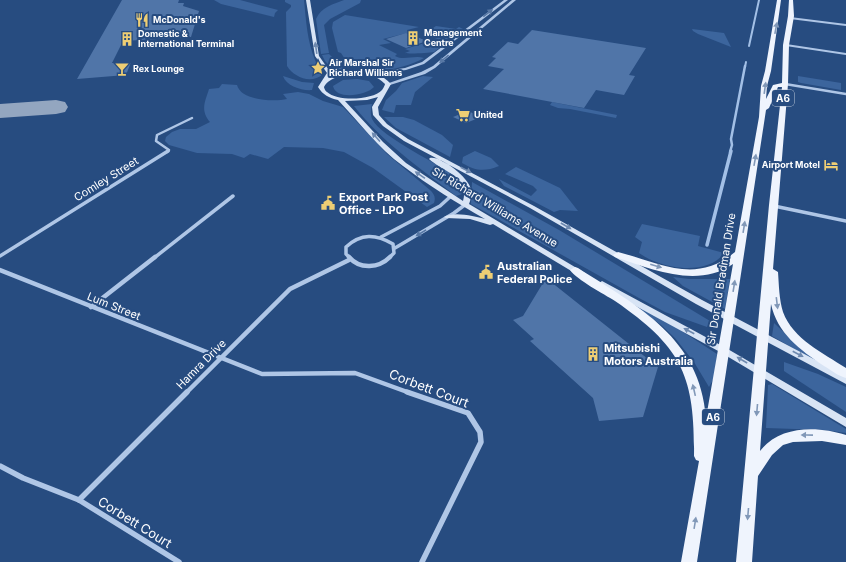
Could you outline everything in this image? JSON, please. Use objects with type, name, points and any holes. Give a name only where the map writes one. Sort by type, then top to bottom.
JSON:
[{"type":"main road","points":[[308,0],[317,56],[329,73],[321,87],[324,93],[340,99],[368,98],[383,93]]},
{"type":"main road","name":"Sir Donald Bradman Drive","points":[[689,562],[762,117],[764,86],[768,71],[779,0]]},
{"type":"main road","name":"A6","points":[[744,562],[764,336],[773,205],[785,84],[786,45],[791,0]]},
{"type":"main road","points":[[324,81],[334,76],[347,73],[370,74],[385,80],[388,84]]},
{"type":"main road","name":"Sir Richard Williams Avenue","points":[[388,84],[388,87],[375,107],[376,115],[385,125],[406,140],[475,175],[729,318],[846,380]]},
{"type":"main road","points":[[762,117],[775,86],[785,84]]},
{"type":"main road","name":"Sir Richard Williams Avenue","points":[[340,99],[395,157],[452,196],[575,270],[723,350],[846,423]]},
{"type":"main road","points":[[406,140],[425,155],[457,174],[468,189],[466,204]]},
{"type":"main road","points":[[448,217],[461,216],[480,219],[513,232]]},
{"type":"main road","points":[[770,250],[778,313],[788,331],[800,342],[846,374]]},
{"type":"main road","points":[[618,256],[673,271],[695,274],[718,268],[739,254]]},
{"type":"main road","points":[[575,270],[651,322],[682,357],[691,375],[698,406],[701,434],[702,484]]},
{"type":"main road","points":[[751,475],[765,454],[778,441],[801,435],[824,436],[846,440]]},
{"type":"street","points":[[370,74],[406,69],[423,63],[506,0]]},
{"type":"street","points":[[388,84],[434,67],[514,0]]},
{"type":"street","points":[[790,18],[846,25]]},
{"type":"street","points":[[786,45],[846,54]]},
{"type":"street","points":[[785,84],[846,94]]},
{"type":"street","name":"Comley Street","points":[[0,256],[169,150],[156,141],[156,135],[192,118]]},
{"type":"street","points":[[91,307],[233,196]]},
{"type":"street","points":[[452,196],[440,206],[381,237],[362,237],[351,242],[345,251],[346,256],[350,260],[362,266],[379,265],[391,258],[395,248],[448,217],[466,204]]},
{"type":"street","points":[[773,205],[846,221]]},
{"type":"street","points":[[381,237],[393,244],[395,248]]},
{"type":"street","name":"Hamra Drive","points":[[79,500],[290,289],[350,260]]},
{"type":"street","name":"Lum Street","points":[[0,270],[221,358]]},
{"type":"street","name":"Corbett Court","points":[[221,358],[262,374],[355,373],[468,413],[480,432],[481,442],[422,562]]},
{"type":"street","name":"Corbett Court","points":[[0,466],[22,478],[79,500],[179,562]]},
{"type":"shaded area","points":[[214,0],[240,0],[278,10],[274,17],[221,4]]},
{"type":"shaded area","points":[[285,0],[304,0],[307,30],[312,53],[323,74],[313,79],[298,76],[287,66],[286,12],[291,5],[285,2]]},
{"type":"shaded area","points":[[344,0],[361,0],[360,3],[330,19],[324,25],[329,53],[321,54],[316,19],[324,9]]},
{"type":"shaded area","points":[[345,15],[419,27],[407,30],[411,32],[383,39],[391,43],[379,45],[397,54],[395,56],[398,57],[424,58],[417,62],[389,70],[361,69],[354,66],[346,60],[341,53],[338,52],[332,28],[333,22]]},
{"type":"shaded area","points":[[436,26],[456,29],[459,27],[463,29],[434,52],[405,53],[410,51],[405,49],[425,43],[433,45],[430,41],[446,35],[436,31],[433,28]]},
{"type":"shaded area","points":[[692,29],[724,33],[731,47],[698,34]]},
{"type":"shaded area","points":[[329,54],[346,71],[335,72],[325,61],[322,55]]},
{"type":"shaded area","points":[[283,76],[302,82],[314,83],[312,90],[304,90],[295,87],[287,83]]},
{"type":"shaded area","points":[[423,76],[433,77],[415,92],[411,105],[396,105],[394,113],[382,110],[386,100],[402,83]]},
{"type":"shaded area","points":[[798,76],[841,83],[841,90],[801,83],[798,82]]},
{"type":"shaded area","points":[[357,79],[369,81],[374,87],[365,92],[352,95],[340,94],[335,91],[333,86],[343,80]]},
{"type":"shaded area","points":[[222,84],[237,85],[245,94],[259,99],[282,100],[287,99],[283,94],[298,92],[309,94],[323,101],[343,107],[387,154],[434,194],[434,203],[427,207],[373,168],[344,152],[323,148],[284,147],[268,159],[250,154],[244,158],[232,154],[197,153],[169,145],[165,141],[166,137],[172,132],[180,129],[196,129],[210,122],[204,110],[206,98],[209,89],[219,88]]},
{"type":"shaded area","points":[[552,102],[617,115],[616,118],[558,108],[550,105]]},
{"type":"shaded area","points":[[372,104],[371,117],[378,126],[398,142],[458,178],[462,186],[462,194],[456,196],[402,154],[365,119],[354,106]]},
{"type":"shaded area","points":[[384,117],[403,117],[414,120],[442,135],[453,145],[450,157],[396,128]]},
{"type":"shaded area","points":[[475,151],[491,158],[499,166],[480,170],[462,163],[463,157]]},
{"type":"shaded area","points":[[516,167],[560,188],[578,211],[560,210],[554,212],[504,186],[499,179],[531,196],[537,190],[533,186],[505,174]]},
{"type":"shaded area","points":[[472,182],[559,230],[710,321],[707,327],[665,312],[471,204]]},
{"type":"shaded area","points":[[642,224],[700,236],[698,246],[724,253],[711,264],[694,268],[675,267],[656,262],[639,253],[642,242],[635,237]]},
{"type":"shaded area","points":[[673,277],[689,279],[730,279],[725,309],[683,286]]},
{"type":"shaded area","points":[[638,305],[717,354],[714,378],[709,387],[694,362],[675,338],[660,324],[636,307]]},
{"type":"shaded area","points":[[774,323],[790,338],[822,365],[772,336]]},
{"type":"shaded area","points":[[784,362],[818,374],[846,387],[846,412],[784,371]]},
{"type":"shaded area","points":[[772,384],[846,429],[846,433],[825,430],[766,428],[768,385]]},
{"type":"building","name":"Domestic & International Terminal","points":[[122,0],[179,0],[178,3],[184,3],[183,6],[199,11],[191,37],[123,41],[112,63],[131,62],[126,75],[77,79]]},
{"type":"building","points":[[532,30],[646,48],[629,75],[635,76],[624,95],[596,90],[584,108],[483,89],[504,69],[488,66],[496,58],[492,57],[508,42],[518,44]]},
{"type":"building","name":"Management Centre","points":[[406,33],[427,41],[406,48],[386,39]]},
{"type":"building","name":"United","points":[[468,111],[481,117],[466,123],[453,117]]},
{"type":"building","name":"Mitsubishi Motors Australia","points":[[546,278],[658,367],[643,417],[599,421],[593,398],[530,341],[534,339],[513,320],[523,316]]},
{"type":"waterway","points":[[749,46],[759,0]]},
{"type":"waterway","points":[[745,67],[746,62]]},
{"type":"waterway","points":[[730,152],[732,145],[731,139],[745,66]]},
{"type":"waterway","points":[[707,245],[731,151]]},
{"type":"taxiway","points":[[0,111],[56,107]]},
{"type":"place","name":"McDonald's","points":[[142,20]]},
{"type":"place","name":"Management Centre","points":[[413,38]]},
{"type":"place","name":"Domestic & International Terminal","points":[[127,39]]},
{"type":"place","name":"Air Marshal Sir Richard Williams","points":[[318,68]]},
{"type":"place","name":"Rex Lounge","points":[[122,69]]},
{"type":"place","name":"United","points":[[463,115]]},
{"type":"place","name":"Airport Motel","points":[[831,165]]},
{"type":"place","name":"Export Park Post Office - LPO","points":[[328,203]]},
{"type":"place","name":"Australian Federal Police","points":[[486,272]]},
{"type":"place","name":"Mitsubishi Motors Australia","points":[[593,354]]}]
